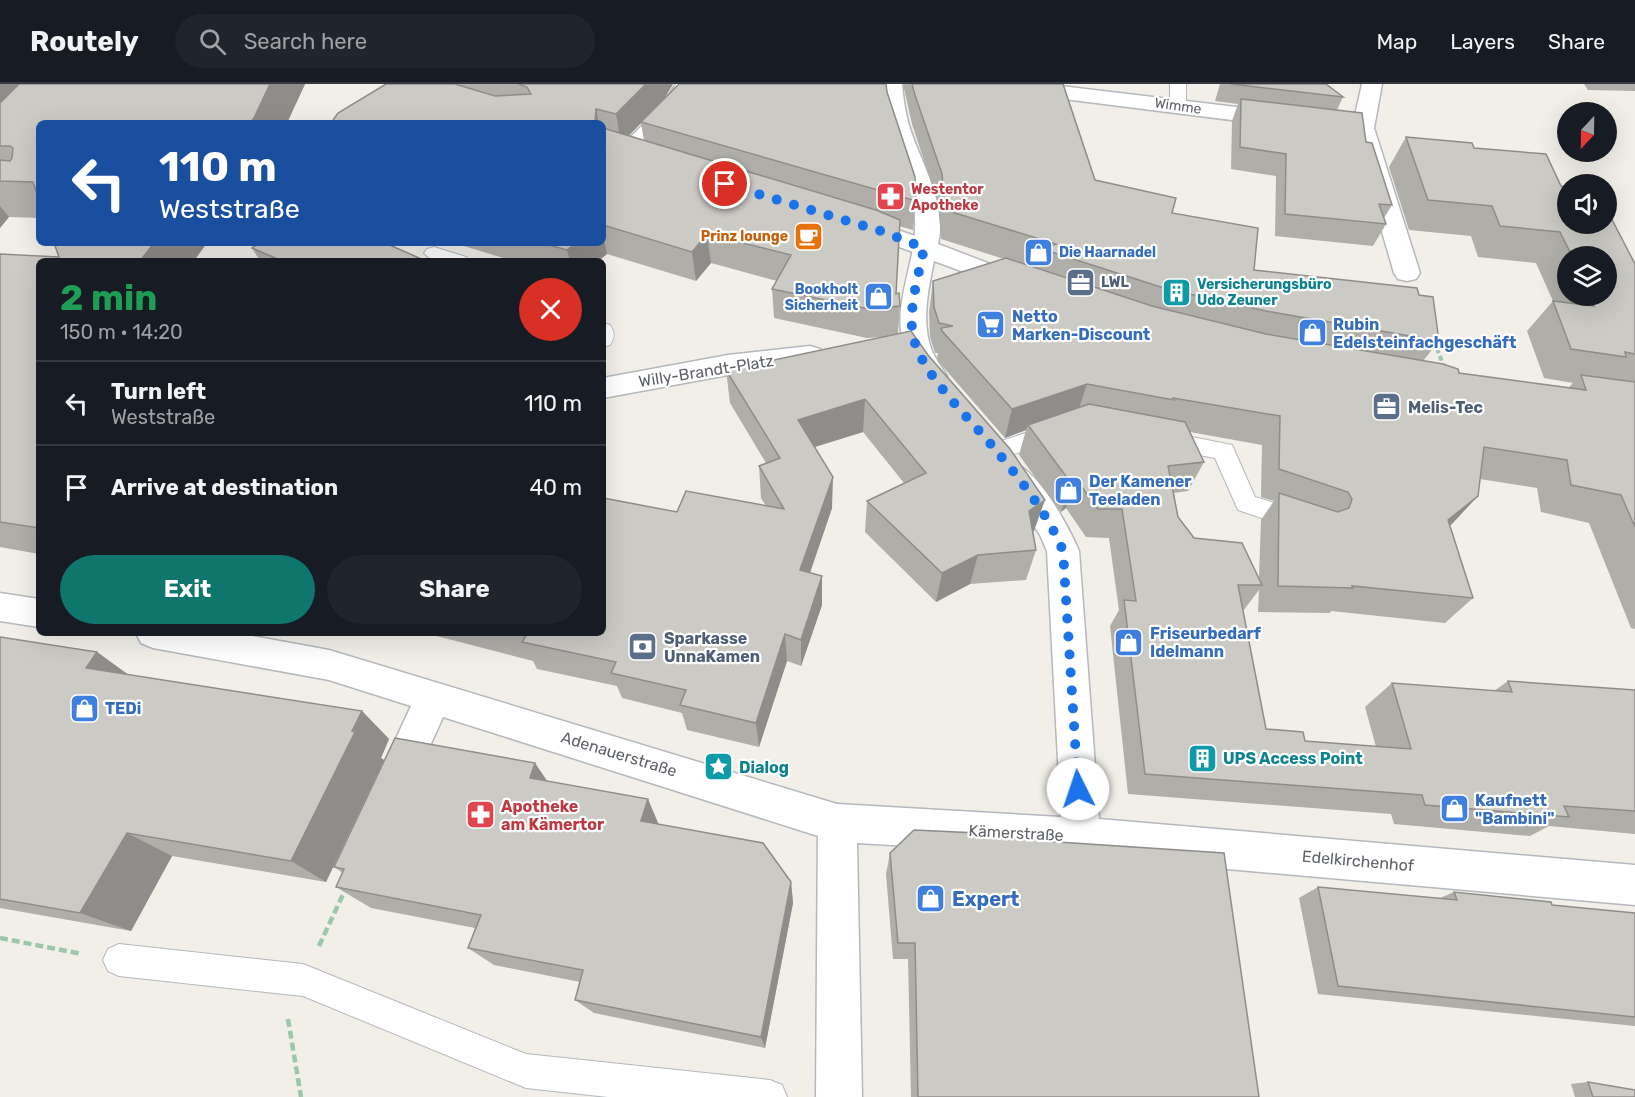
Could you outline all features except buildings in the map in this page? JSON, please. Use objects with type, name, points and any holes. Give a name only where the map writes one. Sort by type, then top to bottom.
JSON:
[{"type":"street","points":[[606,148],[637,157],[686,84]]},
{"type":"street","points":[[892,84],[891,104],[897,129],[921,188],[929,227],[914,295],[912,329],[904,346],[947,392]]},
{"type":"street","name":"Wimme","points":[[992,84],[1298,121]]},
{"type":"street","points":[[1371,84],[1352,127],[1407,273]]},
{"type":"street","points":[[831,216],[884,232],[989,274],[1042,292]]},
{"type":"street","name":"Willy-Brandt-Platz","points":[[606,386],[728,365],[834,354]]},
{"type":"street","name":"Kämerstraße","points":[[837,823],[1081,837],[1063,551],[1054,530],[990,443]]},
{"type":"street","points":[[0,606],[36,612]]},
{"type":"street","name":"Adenauerstraße","points":[[190,636],[282,644],[329,664],[837,823]]},
{"type":"street","points":[[381,811],[434,696]]},
{"type":"street","points":[[837,823],[839,1097]]},
{"type":"street","name":"Edelkirchenhof","points":[[1081,837],[1635,885]]},
{"type":"lane","points":[[1178,84],[1178,106]]},
{"type":"lane","points":[[434,253],[450,258]]},
{"type":"lane","points":[[990,443],[1077,424]]},
{"type":"lane","points":[[1145,436],[1224,451],[1246,503],[1316,526]]},
{"type":"lane","points":[[119,960],[303,980],[526,1071],[770,1097]]},
{"type":"path","points":[[1433,338],[1446,371]]},
{"type":"path","points":[[301,1097],[287,1014],[348,884]]},
{"type":"path","points":[[0,938],[119,960]]},
{"type":"place","name":"Westentor Apotheke","points":[[890,197]]},
{"type":"place","name":"Prinz lounge","points":[[809,236]]},
{"type":"place","name":"Die Haarnadel","points":[[1038,252]]},
{"type":"place","name":"LWL","points":[[1080,282]]},
{"type":"place","name":"Versicherungsbüro Udo Zeuner","points":[[1176,292]]},
{"type":"place","name":"Bookholt Sicherheit","points":[[879,297]]},
{"type":"place","name":"Netto Marken-Discount","points":[[991,325]]},
{"type":"place","name":"Rubin Edelsteinfachgeschäft","points":[[1312,333]]},
{"type":"place","name":"Melis-Tec","points":[[1387,407]]},
{"type":"place","name":"Der Kamener Teeladen","points":[[1068,490]]},
{"type":"place","name":"Friseurbedarf Idelmann","points":[[1129,642]]},
{"type":"place","name":"Sparkasse UnnaKamen","points":[[643,647]]},
{"type":"place","name":"TEDi","points":[[84,708]]},
{"type":"place","name":"UPS Access Point","points":[[1202,758]]},
{"type":"place","name":"Dialog","points":[[718,767]]},
{"type":"place","name":"Kaufnett \"Bambini\"","points":[[1454,809]]},
{"type":"place","name":"Apotheke am Kämertor","points":[[480,815]]},
{"type":"place","name":"Expert","points":[[931,899]]},
{"type":"route","points":[[725,184],[884,232],[924,248],[914,295],[912,329],[923,365],[997,451],[1054,530],[1063,551],[1078,789]]}]
